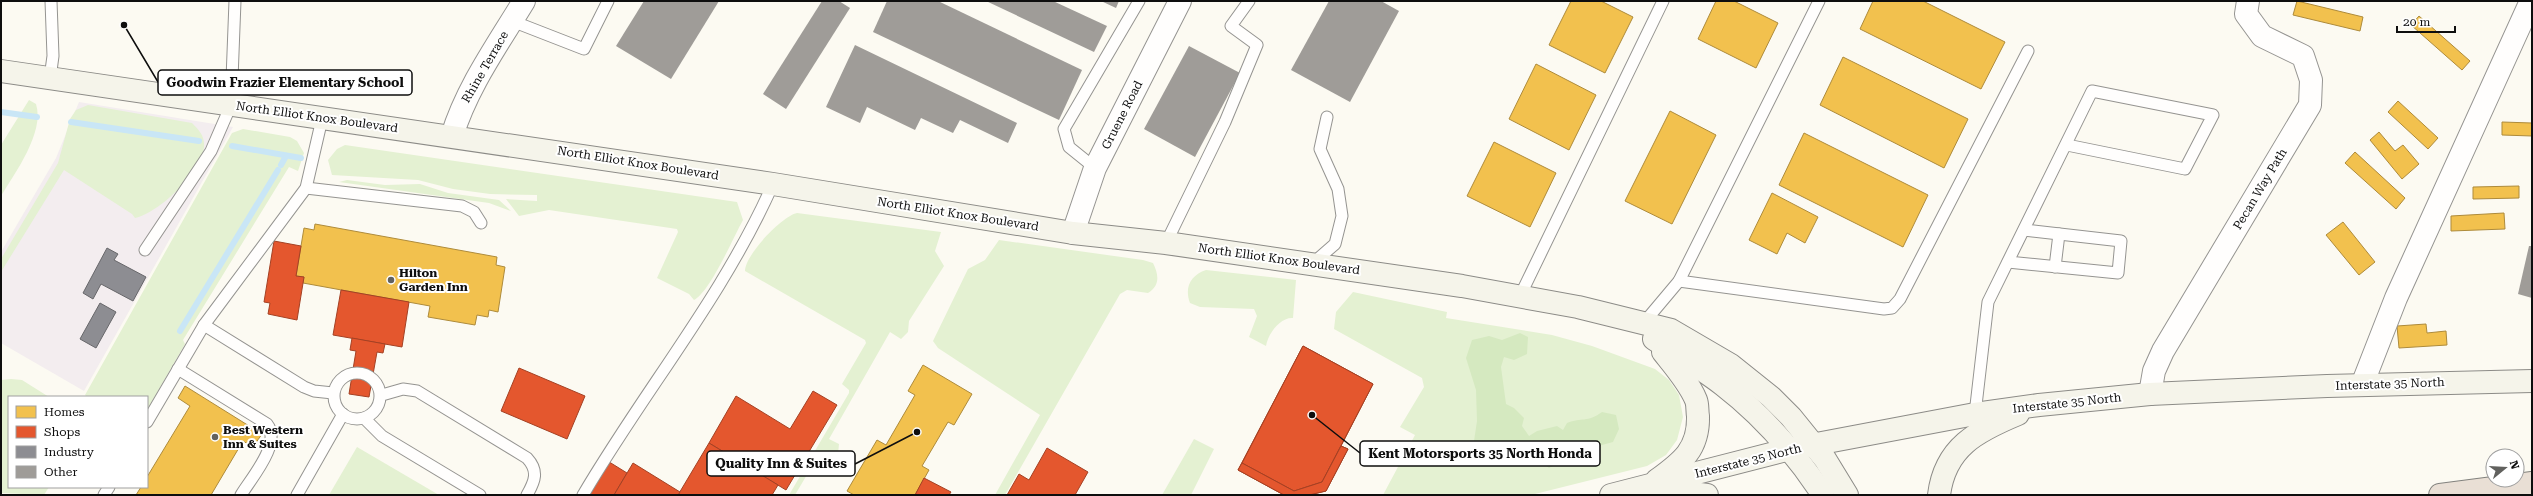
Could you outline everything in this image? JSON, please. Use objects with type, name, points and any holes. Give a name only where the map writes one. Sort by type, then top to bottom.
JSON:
[{"type":"highway","points":[[2440,495],[2532,483]]},
{"type":"main road","name":"North Elliot Knox Boulevard","points":[[1,71],[773,184],[1073,233],[1166,243],[1312,264],[1520,296],[1578,307],[1648,332],[1723,385],[1790,449],[1823,495]]},
{"type":"main road","name":"North Elliot Knox Boulevard","points":[[1648,332],[1671,330],[1731,365],[1771,398],[1814,445],[1847,495]]},
{"type":"main road","points":[[1646,488],[1681,463],[1692,446],[1698,428],[1697,402],[1682,376],[1648,332]]},
{"type":"main road","name":"Interstate 35 North","points":[[1611,495],[1646,488],[1790,449],[1975,414],[2039,405],[2150,394],[2362,385],[2532,381]]},
{"type":"main road","points":[[1939,495],[1941,480],[1952,455],[1970,439],[2002,420],[2039,405]]},
{"type":"main road","points":[[1646,488],[1686,490],[1708,495]]},
{"type":"street","name":"Rhine Terrace","points":[[452,136],[458,114],[524,1]]},
{"type":"street","name":"Gruene Road","points":[[1073,233],[1095,168],[1180,1]]},
{"type":"street","name":"Pecan Way Path","points":[[2150,394],[2154,371],[2164,351],[2310,105],[2312,80],[2303,56],[2262,36],[2246,14],[2248,1]]},
{"type":"street","points":[[2362,385],[2396,298],[2531,1]]},
{"type":"lane","points":[[50,78],[53,56],[51,1]]},
{"type":"lane","points":[[145,250],[211,151],[231,105],[235,1]]},
{"type":"lane","points":[[512,21],[584,48],[608,1]]},
{"type":"lane","points":[[1095,168],[1069,148],[1064,129],[1138,1]]},
{"type":"lane","points":[[1166,243],[1226,122],[1257,45],[1231,26],[1249,1]]},
{"type":"lane","points":[[1520,296],[1663,1]]},
{"type":"lane","points":[[1648,332],[1680,281],[1819,1]]},
{"type":"lane","points":[[1680,281],[1884,310],[1892,308],[1900,299],[2028,51]]},
{"type":"lane","points":[[1975,414],[1988,302],[2067,145],[2092,91],[2213,115],[2186,169],[2067,145]]},
{"type":"lane","points":[[1312,264],[1335,244],[1342,216],[1338,189],[1320,149],[1327,117]]},
{"type":"lane","points":[[148,420],[204,325],[306,188],[322,119]]},
{"type":"lane","points":[[583,495],[607,455],[720,282],[758,217],[773,184]]},
{"type":"lane","points":[[306,188],[462,206],[474,212],[481,223]]},
{"type":"lane","points":[[2008,262],[2118,273],[2121,241],[2024,230]]},
{"type":"lane","points":[[2055,267],[2059,234]]},
{"type":"lane","points":[[204,325],[304,387],[314,391],[333,393]]},
{"type":"lane","points":[[178,369],[267,424],[271,430],[272,444],[241,495]]},
{"type":"lane","points":[[352,374],[373,378],[381,388],[382,395],[376,410],[364,418],[350,418],[338,409],[333,393],[340,379],[352,374]]},
{"type":"lane","points":[[382,395],[403,389],[417,391],[527,458],[532,463],[536,474],[535,482],[527,495]]},
{"type":"lane","points":[[297,495],[343,414]]},
{"type":"lane","points":[[364,418],[382,436],[480,495]]},
{"type":"shaded area","points":[[79,102],[233,127],[84,391],[1,343],[1,252],[56,158]]},
{"type":"green space","points":[[29,100],[36,104],[38,115],[33,139],[21,164],[1,196],[1,145]]},
{"type":"green space","points":[[88,105],[192,123],[204,140],[204,147],[196,168],[188,179],[167,200],[145,215],[135,218],[132,214],[64,170],[1,272],[1,259],[58,163],[70,119],[76,110]]},
{"type":"green space","points":[[243,129],[290,137],[297,141],[304,153],[298,171],[289,167],[183,340],[185,344],[148,408],[148,396],[86,396],[85,395],[232,133]]},
{"type":"green space","points":[[345,145],[737,202],[743,220],[714,276],[707,287],[694,300],[689,294],[657,278],[678,232],[677,229],[549,210],[519,216],[506,199],[537,201],[537,195],[490,194],[453,189],[418,180],[332,175],[328,160],[337,149]]},
{"type":"green space","points":[[347,180],[385,185],[420,184],[448,193],[499,200],[511,211],[489,203],[339,182]]},
{"type":"green space","points":[[797,213],[941,232],[935,251],[944,266],[909,321],[908,332],[901,339],[890,332],[829,439],[839,444],[838,454],[832,457],[821,451],[795,495],[789,495],[849,393],[849,390],[842,384],[866,343],[865,340],[745,271],[751,256],[765,237],[783,221]]},
{"type":"green space","points":[[999,240],[1143,260],[1153,263],[1157,276],[1155,287],[1148,293],[1127,290],[1120,294],[1005,495],[995,495],[1040,415],[938,348],[933,341],[968,269],[985,260]]},
{"type":"green space","points":[[1206,270],[1296,280],[1293,318],[1284,320],[1275,327],[1269,336],[1266,346],[1249,337],[1257,316],[1254,309],[1200,307],[1190,303],[1188,297],[1188,287],[1190,282],[1196,275]]},
{"type":"green space","points":[[1353,292],[1447,312],[1446,318],[1552,335],[1592,346],[1655,369],[1669,380],[1679,395],[1683,417],[1677,440],[1666,455],[1647,466],[1531,495],[1383,495],[1415,435],[1400,427],[1424,387],[1422,378],[1334,329],[1336,312]]},
{"type":"green space","points":[[1520,333],[1528,337],[1527,354],[1514,360],[1504,357],[1501,367],[1506,404],[1514,408],[1524,418],[1522,426],[1529,436],[1537,431],[1557,426],[1563,430],[1567,423],[1592,418],[1602,412],[1616,415],[1619,429],[1613,442],[1587,449],[1578,444],[1578,459],[1569,466],[1564,460],[1549,468],[1542,462],[1522,466],[1504,455],[1484,453],[1474,441],[1477,421],[1476,390],[1466,358],[1472,340],[1489,336],[1502,340]]},
{"type":"green space","points":[[1,380],[22,380],[47,396],[8,396],[8,488],[48,488],[44,495],[1,493]]},
{"type":"green space","points":[[1194,439],[1214,449],[1191,495],[1162,495]]},
{"type":"green space","points":[[357,447],[439,495],[329,495]]},
{"type":"building: Homes","points":[[1571,1],[1601,1],[1633,17],[1605,73],[1549,45]]},
{"type":"building: Homes","points":[[1716,1],[1734,1],[1778,23],[1756,68],[1698,39]]},
{"type":"building: Homes","points":[[1873,1],[1923,1],[2005,42],[1981,89],[1860,29]]},
{"type":"building: Homes","points":[[2297,1],[2363,17],[2360,31],[2293,15]]},
{"type":"building: Homes","points":[[2419,16],[2470,61],[2462,70],[2411,25]]},
{"type":"building: Homes","points":[[1843,57],[1968,119],[1944,168],[1820,105]]},
{"type":"building: Homes","points":[[1536,64],[1596,95],[1569,150],[1509,119]]},
{"type":"building: Homes","points":[[2398,101],[2438,138],[2428,149],[2388,112]]},
{"type":"building: Homes","points":[[1670,111],[1716,135],[1672,224],[1625,201]]},
{"type":"building: Homes","points":[[2502,122],[2532,123],[2532,136],[2502,135]]},
{"type":"building: Homes","points":[[2379,132],[2395,151],[2403,145],[2419,164],[2402,179],[2370,140]]},
{"type":"building: Homes","points":[[1804,133],[1928,195],[1903,247],[1779,185]]},
{"type":"building: Homes","points":[[1494,142],[1556,173],[1530,227],[1467,196]]},
{"type":"building: Homes","points":[[2355,152],[2405,198],[2396,209],[2345,163]]},
{"type":"building: Homes","points":[[2519,186],[2519,198],[2473,199],[2473,187]]},
{"type":"building: Homes","points":[[1772,193],[1818,217],[1805,243],[1787,233],[1777,254],[1749,240]]},
{"type":"building: Homes","points":[[2504,213],[2505,229],[2451,231],[2451,216]]},
{"type":"building: Homes","points":[[2343,222],[2375,262],[2359,275],[2326,235]]},
{"type":"building: Homes","points":[[315,224],[497,257],[496,265],[505,267],[498,312],[489,310],[488,317],[477,315],[475,325],[428,317],[430,306],[303,283],[304,277],[296,276],[304,228],[314,230]]},
{"type":"building: Homes","points":[[2426,324],[2427,333],[2446,331],[2447,345],[2399,348],[2397,326]]},
{"type":"building: Homes","points":[[923,365],[972,394],[954,425],[948,422],[922,466],[929,470],[915,495],[854,495],[847,491],[877,440],[886,445],[915,395],[908,391]]},
{"type":"building: Homes","name":"Best Western Inn & Suites","points":[[185,386],[262,434],[253,447],[243,441],[211,495],[136,495],[140,488],[148,488],[148,475],[190,406],[178,398]]},
{"type":"building: Shops","points":[[274,241],[301,246],[296,276],[304,277],[297,320],[268,314],[270,303],[264,302]]},
{"type":"building: Shops","points":[[341,290],[409,302],[402,347],[333,335]]},
{"type":"building: Shops","points":[[352,338],[385,344],[383,353],[377,352],[369,397],[349,394],[356,351],[350,350]]},
{"type":"building: Shops","points":[[1303,346],[1373,384],[1341,446],[1348,449],[1326,491],[1309,495],[1284,495],[1238,470]]},
{"type":"building: Shops","points":[[1303,346],[1373,384],[1322,482],[1294,491],[1242,463]]},
{"type":"building: Shops","points":[[519,368],[585,396],[567,439],[501,411]]},
{"type":"building: Shops","points":[[813,391],[837,405],[786,490],[709,443],[736,396],[790,429]]},
{"type":"building: Shops","points":[[709,443],[778,485],[772,495],[678,495]]},
{"type":"building: Shops","points":[[1341,446],[1348,449],[1326,491],[1309,495],[1284,495],[1238,470],[1242,463],[1294,491],[1322,482]]},
{"type":"building: Shops","points":[[1047,448],[1088,472],[1075,495],[1007,495],[1019,474],[1029,480]]},
{"type":"building: Shops","points":[[606,460],[627,473],[614,495],[585,495]]},
{"type":"building: Shops","points":[[633,463],[680,492],[678,495],[614,495]]},
{"type":"building: Shops","points":[[924,478],[951,492],[949,495],[915,495]]},
{"type":"building: Industry","points":[[107,248],[118,254],[114,260],[146,277],[133,301],[101,284],[93,299],[83,293]]},
{"type":"building: Industry","points":[[100,303],[116,312],[96,348],[80,339]]},
{"type":"building: Other","points":[[644,1],[719,1],[671,79],[616,46]]},
{"type":"building: Other","points":[[822,1],[839,1],[850,8],[786,109],[763,94]]},
{"type":"building: Other","points":[[887,1],[938,1],[1082,70],[1059,120],[873,32]]},
{"type":"building: Other","points":[[986,1],[1053,1],[1107,26],[1094,52]]},
{"type":"building: Other","points":[[1101,1],[1119,1],[1116,8]]},
{"type":"building: Other","points":[[1329,1],[1381,1],[1399,11],[1350,102],[1291,70]]},
{"type":"building: Other","points":[[855,45],[1017,123],[1008,143],[960,120],[953,133],[921,118],[915,130],[867,107],[860,123],[826,107]]},
{"type":"building: Other","points":[[1189,46],[1240,73],[1195,157],[1144,129]]},
{"type":"building: Other","points":[[2529,246],[2532,246],[2532,298],[2518,294]]},
{"type":"waterway","points":[[1,112],[37,117]]},
{"type":"waterway","points":[[71,122],[199,141]]},
{"type":"waterway","points":[[232,146],[301,158]]},
{"type":"waterway","points":[[281,165],[286,156]]},
{"type":"waterway","points":[[180,331],[278,170]]},
{"type":"place","name":"Goodwin Frazier Elementary School","points":[[124,25]]},
{"type":"place","name":"Hilton Garden Inn","points":[[391,280]]},
{"type":"place","name":"Kent Motorsports 35 North Honda","points":[[1312,415]]},
{"type":"place","name":"Quality Inn & Suites","points":[[917,432]]},
{"type":"place","name":"Best Western Inn & Suites","points":[[215,437]]}]
